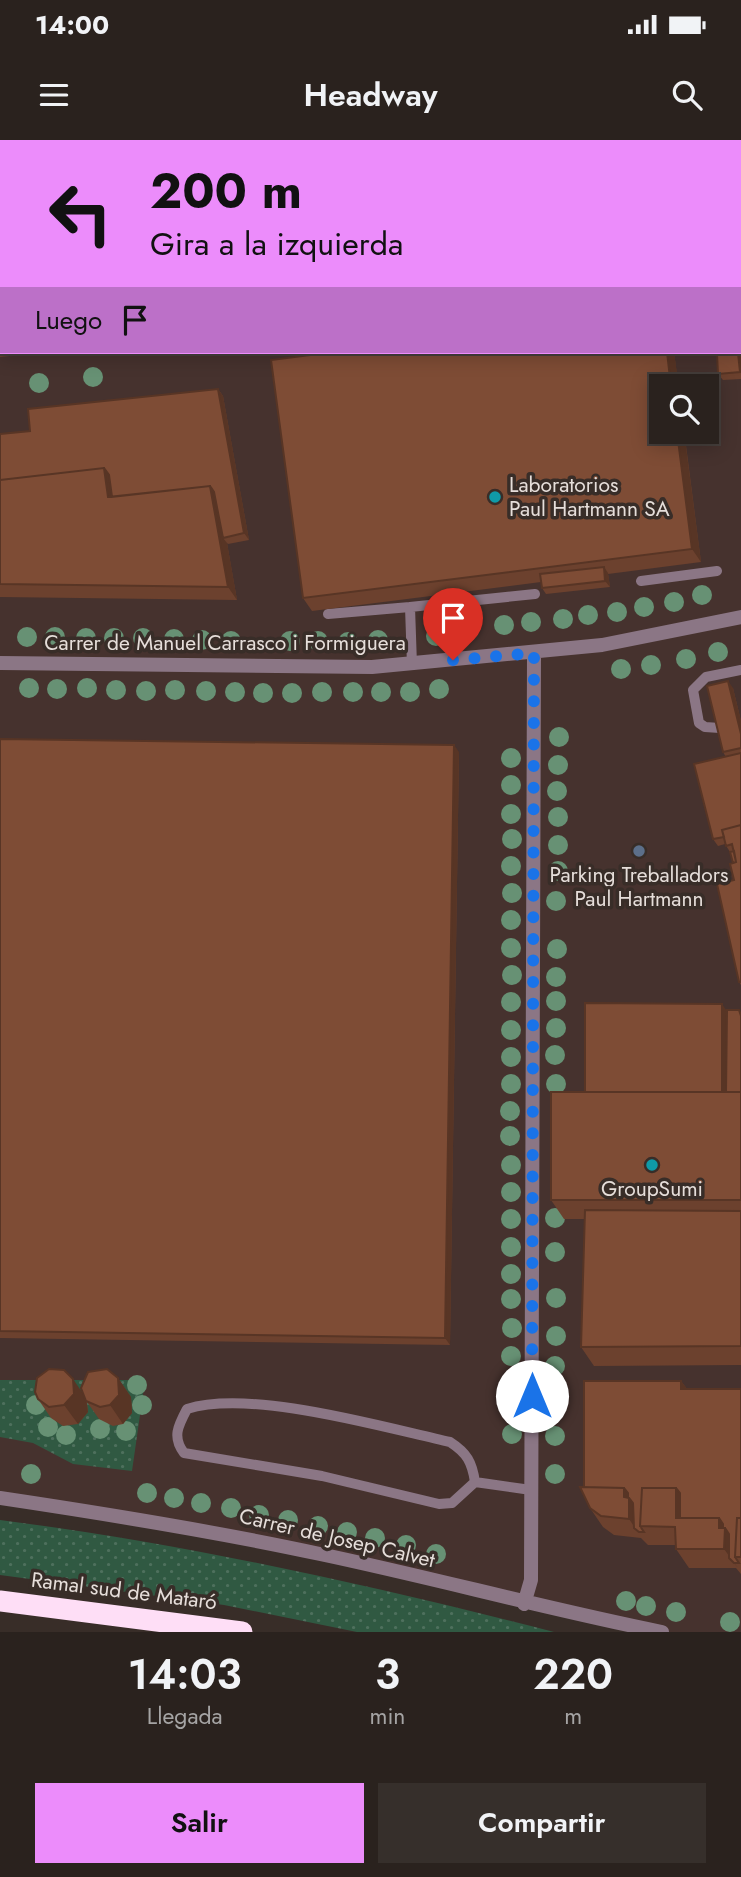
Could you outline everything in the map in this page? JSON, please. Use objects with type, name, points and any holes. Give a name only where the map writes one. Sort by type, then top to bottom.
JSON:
[{"type":"highway","name":"Ramal sud de Mataró","points":[[0,1601],[242,1632]]},
{"type":"street","name":"Carrer de Manuel Carrasco i Formiguera","points":[[0,663],[318,667],[412,665],[602,645],[741,617]]},
{"type":"street","points":[[524,1604],[531,1580],[534,653]]},
{"type":"street","name":"Carrer de Josep Calvet","points":[[0,1498],[308,1551],[524,1604],[662,1632]]},
{"type":"lane","points":[[641,582],[717,571]]},
{"type":"lane","points":[[328,614],[535,594]]},
{"type":"lane","points":[[410,607],[412,665]]},
{"type":"lane","points":[[720,728],[705,727],[699,723],[694,690],[706,677],[741,670]]},
{"type":"lane","points":[[202,1405],[295,1409],[450,1442],[465,1451],[473,1465],[475,1482],[452,1503],[439,1504],[322,1476],[184,1453],[177,1443],[177,1426],[187,1409],[202,1405]]},
{"type":"lane","points":[[475,1482],[531,1490]]},
{"type":"shaded area","points":[[0,354],[741,354],[741,1632],[662,1632],[321,1554],[0,1498]]},
{"type":"green space","points":[[0,1380],[145,1380],[132,1471],[73,1464],[33,1443],[0,1437]]},
{"type":"green space","points":[[0,1520],[140,1541],[279,1567],[554,1632],[357,1632],[224,1605],[0,1575]]},
{"type":"building","name":"Laboratorios Paul Hartmann SA","points":[[318,354],[667,354],[670,374],[649,374],[649,444],[679,444],[692,549],[303,598],[271,360]]},
{"type":"building","points":[[717,354],[738,354],[740,372],[718,374]]},
{"type":"building","points":[[218,389],[244,533],[223,538],[214,492],[210,486],[112,497],[109,475],[104,468],[0,480],[0,434],[30,431],[28,409]]},
{"type":"building","points":[[104,468],[108,497],[210,486],[228,587],[0,584],[0,480]]},
{"type":"building","points":[[604,567],[605,581],[542,588],[540,574]]},
{"type":"building","points":[[728,681],[741,734],[741,748],[723,752],[707,686]]},
{"type":"building","points":[[0,739],[454,745],[445,1338],[0,1331]]},
{"type":"building","points":[[741,753],[741,825],[722,830],[724,837],[713,839],[694,764]]},
{"type":"building","points":[[741,825],[739,982],[717,884],[734,880],[730,864],[736,862],[732,844],[726,846],[722,830]]},
{"type":"building","points":[[734,851],[736,862],[733,863],[730,852]]},
{"type":"building","points":[[585,1003],[722,1004],[722,1092],[585,1092]]},
{"type":"building","points":[[727,1010],[739,1010],[741,1016],[741,1092],[726,1092]]},
{"type":"building","name":"GroupSumi","points":[[551,1092],[741,1092],[741,1200],[551,1200]]},
{"type":"building","points":[[585,1210],[741,1211],[741,1346],[581,1347]]},
{"type":"building","points":[[49,1369],[64,1370],[73,1379],[74,1394],[64,1405],[49,1407],[38,1399],[35,1392],[37,1378]]},
{"type":"building","points":[[107,1369],[118,1378],[119,1395],[110,1405],[100,1407],[86,1401],[81,1388],[88,1372]]},
{"type":"building","points":[[584,1381],[681,1381],[681,1389],[741,1389],[741,1518],[737,1518],[735,1557],[739,1563],[734,1563],[729,1558],[729,1534],[719,1518],[680,1518],[680,1493],[676,1488],[642,1488],[640,1526],[644,1532],[639,1532],[634,1528],[633,1503],[624,1488],[584,1487]]},
{"type":"building","points":[[580,1487],[624,1488],[624,1497],[629,1498],[629,1519],[601,1516],[590,1508]]},
{"type":"building","points":[[642,1488],[676,1488],[676,1518],[719,1518],[719,1528],[725,1528],[724,1549],[676,1549],[675,1527],[640,1526]]},
{"type":"building","points":[[737,1518],[741,1518],[741,1557],[735,1557]]},
{"type":"place","name":"Laboratorios Paul Hartmann SA","points":[[495,497]]},
{"type":"place","name":"Parking Treballadors Paul Hartmann","points":[[639,851]]},
{"type":"place","name":"GroupSumi","points":[[652,1165]]},
{"type":"route","points":[[453,660],[534,653],[532,1396]]}]
